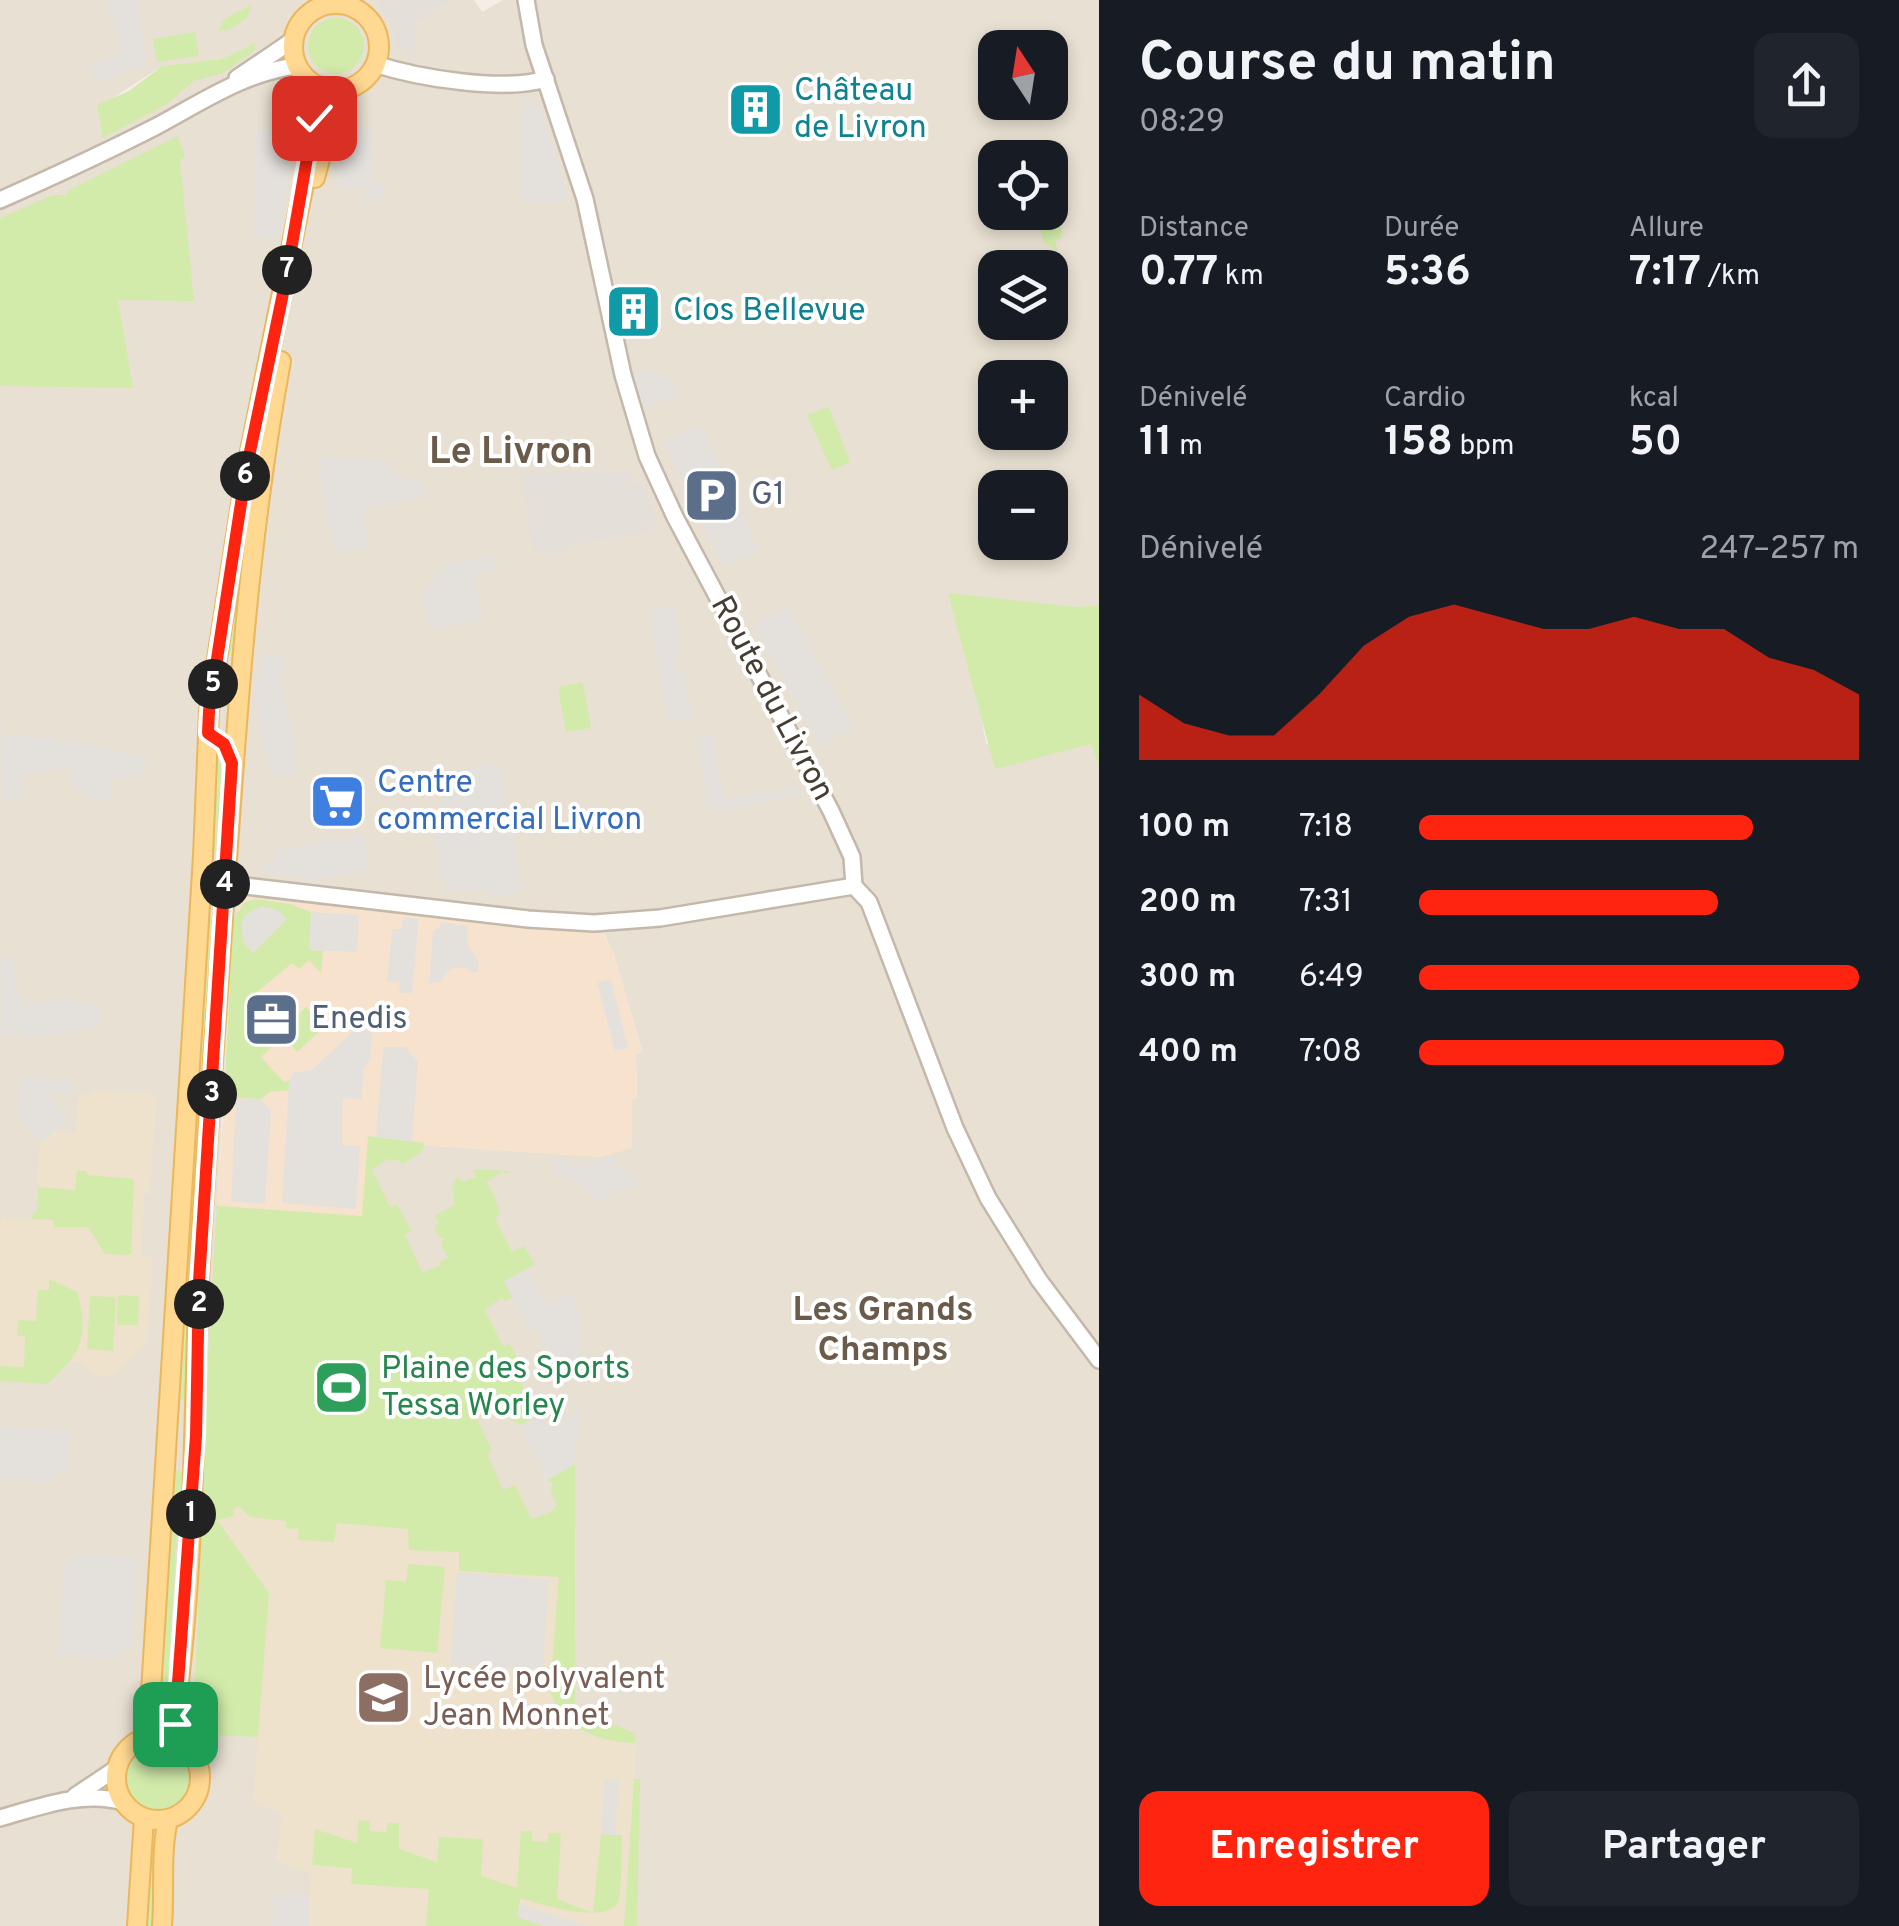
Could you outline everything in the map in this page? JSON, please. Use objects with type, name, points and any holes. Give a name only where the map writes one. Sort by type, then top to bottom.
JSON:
[{"type":"main road","points":[[326,3],[361,6],[378,36],[375,64],[364,79],[348,88],[328,90],[313,84],[297,66],[293,40],[302,20],[326,3]]},
{"type":"main road","points":[[143,1738],[150,1708],[202,881],[209,711],[246,471],[305,178],[315,108],[313,84]]},
{"type":"main road","points":[[177,1740],[175,1712],[196,1436],[199,1282],[240,665],[266,444],[294,289],[320,156],[348,88]]},
{"type":"main road","points":[[216,663],[228,660],[240,665]]},
{"type":"main road","points":[[209,711],[236,714]]},
{"type":"main road","points":[[208,733],[224,744],[232,763]]},
{"type":"main road","points":[[188,1076],[212,1084]]},
{"type":"main road","points":[[168,1408],[197,1412]]},
{"type":"main road","points":[[166,1433],[196,1436]]},
{"type":"main road","points":[[164,1736],[177,1740],[194,1755],[201,1782],[191,1806],[168,1820],[144,1818],[123,1802],[116,1786],[117,1768],[124,1752],[143,1738],[164,1736]]},
{"type":"main road","points":[[137,1926],[144,1818]]},
{"type":"main road","points":[[162,1926],[166,1873],[163,1852],[168,1820]]},
{"type":"street","name":"Route du Livron","points":[[526,0],[534,45],[585,199],[623,374],[647,456],[674,518],[831,811],[852,857],[854,886],[869,902],[956,1128],[988,1198],[1039,1280],[1099,1360]]},
{"type":"street","points":[[227,88],[293,40]]},
{"type":"street","points":[[375,64],[423,78],[526,83],[546,79]]},
{"type":"street","points":[[0,200],[103,153],[227,88],[297,66]]},
{"type":"street","points":[[202,881],[489,915],[594,923],[660,918],[854,886]]},
{"type":"street","points":[[69,1800],[117,1768]]},
{"type":"street","points":[[0,1818],[69,1800],[99,1798],[123,1802]]},
{"type":"shaded area","points":[[0,0],[375,0],[387,18],[394,41],[414,59],[418,23],[453,0],[474,0],[482,12],[503,0],[1099,0],[1099,605],[1076,607],[978,699],[986,744],[1092,744],[1099,765],[1099,1926],[0,1926]],"holes":[[[255,44],[188,85],[108,101],[162,66],[221,59]],[[233,921],[604,933],[642,1051],[636,1054],[637,1097],[632,1098],[631,1148],[600,1157],[375,1142],[371,1158],[217,1207]]]},
{"type":"shaded area","points":[[105,0],[137,0],[146,65],[97,83],[87,66],[123,51]]},
{"type":"shaded area","points":[[375,0],[453,0],[418,23],[415,59],[396,47],[387,18]]},
{"type":"shaded area","points":[[521,97],[532,100],[542,115],[569,201],[521,201]]},
{"type":"shaded area","points":[[351,125],[372,132],[372,183],[386,183],[386,200],[364,201],[363,188],[339,188],[337,174]]},
{"type":"shaded area","points":[[255,129],[294,130],[280,238],[254,238]]},
{"type":"shaded area","points":[[654,369],[660,378],[665,375],[676,397],[643,408],[635,374]]},
{"type":"shaded area","name":"G1","points":[[701,424],[759,551],[723,568],[664,441]]},
{"type":"shaded area","points":[[317,458],[389,459],[390,470],[423,484],[425,497],[363,509],[371,547],[335,554]]},
{"type":"shaded area","points":[[519,471],[629,472],[633,485],[642,483],[658,522],[650,531],[568,546],[568,551],[545,555],[544,551],[534,552]]},
{"type":"shaded area","points":[[493,554],[496,570],[474,575],[483,620],[429,630],[424,596],[434,573],[448,564]]},
{"type":"shaded area","points":[[675,606],[683,652],[673,655],[676,671],[684,670],[693,718],[668,723],[648,611]]},
{"type":"shaded area","points":[[788,606],[854,727],[820,746],[753,625]]},
{"type":"shaded area","points":[[271,653],[273,657],[283,654],[285,670],[280,672],[299,772],[271,779],[252,678],[264,675],[260,656]]},
{"type":"shaded area","points":[[0,723],[5,737],[28,734],[29,740],[55,736],[56,742],[148,757],[141,774],[111,780],[113,799],[89,803],[87,791],[76,792],[72,767],[21,775],[25,797],[3,799]]},
{"type":"shaded area","points":[[712,735],[724,799],[800,786],[801,795],[718,811],[717,806],[708,807],[696,738]]},
{"type":"shaded area","points":[[500,763],[523,891],[488,897],[486,888],[457,893],[455,888],[445,890],[432,822],[444,819],[438,774]]},
{"type":"shaded area","points":[[364,835],[370,869],[316,879],[268,873],[266,863],[276,861],[274,851]]},
{"type":"shaded area","points":[[238,893],[603,933],[614,955],[642,1052],[636,1055],[632,1148],[600,1157],[376,1142],[371,1158],[373,1217],[217,1206]]},
{"type":"shaded area","points":[[261,906],[278,910],[287,919],[253,953],[243,942],[242,924],[245,915]]},
{"type":"shaded area","points":[[311,912],[359,915],[357,952],[309,950]]},
{"type":"shaded area","points":[[403,917],[419,919],[412,993],[399,993],[400,982],[387,981],[392,929],[402,929]]},
{"type":"shaded area","points":[[441,922],[467,926],[467,943],[478,961],[478,972],[454,968],[447,971],[442,981],[429,984],[433,931]]},
{"type":"shaded area","points":[[12,956],[20,1005],[74,997],[76,1006],[98,1004],[102,1026],[25,1039],[23,1033],[2,1036],[0,958]]},
{"type":"shaded area","points":[[611,979],[628,1048],[615,1051],[597,983]]},
{"type":"shaded area","points":[[364,1021],[373,1021],[370,1060],[363,1070],[362,1099],[343,1098],[342,1119],[342,1145],[360,1146],[356,1209],[282,1203],[289,1082],[293,1073],[313,1069]]},
{"type":"shaded area","points":[[383,1047],[405,1047],[418,1062],[412,1141],[376,1137]]},
{"type":"shaded area","points":[[21,1077],[74,1080],[72,1094],[47,1094],[68,1118],[42,1143],[19,1118]]},
{"type":"shaded area","points":[[91,1090],[156,1094],[150,1194],[144,1195],[141,1256],[153,1258],[147,1344],[110,1377],[94,1376],[81,1362],[73,1362],[47,1384],[0,1381],[0,1222],[4,1215],[30,1219],[37,1210],[39,1145],[54,1132],[76,1133],[79,1094],[90,1095]]},
{"type":"shaded area","points":[[236,1099],[261,1099],[271,1111],[265,1204],[231,1201]]},
{"type":"shaded area","points":[[614,1155],[619,1167],[635,1175],[637,1185],[593,1201],[590,1191],[552,1169],[558,1160],[576,1168]]},
{"type":"shaded area","points":[[529,1270],[546,1304],[571,1292],[581,1315],[581,1363],[552,1363],[535,1328],[528,1330],[504,1281]]},
{"type":"shaded area","points":[[580,1411],[574,1465],[547,1480],[520,1425],[541,1416],[547,1428]]},
{"type":"shaded area","points":[[0,1427],[69,1431],[67,1472],[57,1471],[56,1482],[0,1479]]},
{"type":"shaded area","name":"Lycée polyvalent Jean Monnet","points":[[223,1493],[576,1530],[575,1708],[636,1734],[634,1778],[640,1779],[637,1926],[309,1926],[311,1874],[276,1860],[283,1813],[253,1802],[258,1738],[202,1731],[193,1716],[200,1527],[202,1518]]},
{"type":"shaded area","points":[[75,1554],[137,1558],[131,1647],[121,1646],[120,1659],[58,1655],[64,1563],[74,1563]]},
{"type":"shaded area","points":[[457,1572],[549,1580],[543,1670],[450,1665]]},
{"type":"shaded area","points":[[604,1779],[619,1780],[615,1835],[601,1834]]},
{"type":"shaded area","points":[[274,1893],[310,1895],[309,1926],[272,1926]]},
{"type":"shaded area","points":[[519,1904],[587,1926],[544,1926],[518,1917]]},
{"type":"green space","points":[[251,5],[247,18],[229,30],[219,31],[224,19]]},
{"type":"green space","points":[[336,18],[356,26],[364,46],[356,66],[336,74],[316,66],[308,46],[316,26]]},
{"type":"green space","points":[[195,32],[199,56],[157,62],[153,39]]},
{"type":"green space","points":[[256,43],[254,51],[223,73],[194,81],[165,105],[103,138],[97,105],[129,91],[162,66],[221,59]]},
{"type":"green space","points":[[178,136],[185,157],[180,160],[194,301],[118,300],[133,388],[0,386],[0,218],[53,195],[67,195],[67,191]]},
{"type":"green space","points":[[1041,230],[1062,230],[1062,239],[1056,240],[1057,250],[1044,243]]},
{"type":"green space","points":[[829,407],[850,462],[832,470],[807,415]]},
{"type":"green space","points":[[250,503],[240,619],[235,623],[231,655],[223,655]]},
{"type":"green space","points":[[948,593],[1076,607],[1099,605],[1099,765],[1091,744],[995,769]]},
{"type":"green space","points":[[224,667],[234,672],[231,704],[225,708],[216,704]]},
{"type":"green space","points":[[583,682],[591,728],[566,732],[558,687]]},
{"type":"green space","points":[[216,750],[224,774],[219,852],[211,852],[213,751]]},
{"type":"green space","points":[[256,899],[311,912],[310,950],[323,951],[321,973],[309,960],[299,969],[292,963],[250,998],[259,1008],[248,1019],[272,1046],[261,1057],[284,1082],[298,1079],[289,1090],[270,1092],[261,1099],[224,1097],[233,921],[243,903]]},
{"type":"green space","points":[[207,917],[215,918],[206,1067],[194,1066]]},
{"type":"green space","points":[[306,1007],[323,1028],[297,1052],[279,1030],[295,1023],[296,1016]]},
{"type":"green space","points":[[193,1080],[203,1112],[186,1385],[189,1401],[173,1400]]},
{"type":"green space","points":[[368,1136],[425,1143],[421,1152],[402,1165],[399,1159],[390,1158],[372,1170],[390,1207],[397,1204],[411,1231],[405,1235],[422,1272],[440,1266],[439,1262],[448,1258],[441,1245],[444,1239],[434,1226],[439,1223],[435,1216],[455,1204],[452,1188],[458,1176],[462,1182],[476,1177],[474,1169],[512,1171],[503,1171],[486,1183],[500,1215],[495,1218],[512,1252],[524,1246],[535,1264],[505,1281],[512,1298],[504,1301],[502,1297],[485,1310],[503,1346],[510,1344],[523,1370],[518,1375],[537,1417],[520,1425],[511,1420],[504,1407],[495,1406],[477,1419],[492,1451],[487,1454],[503,1490],[515,1485],[532,1519],[551,1512],[557,1505],[551,1492],[553,1483],[547,1480],[574,1465],[575,1459],[575,1708],[636,1734],[635,1743],[608,1740],[583,1731],[555,1703],[550,1690],[559,1577],[459,1571],[459,1552],[409,1550],[408,1529],[337,1523],[334,1542],[298,1540],[299,1529],[286,1528],[286,1521],[250,1517],[238,1506],[233,1510],[234,1516],[217,1520],[269,1593],[258,1737],[215,1735],[198,1728],[193,1716],[203,1505],[200,1491],[217,1206],[362,1216]]},
{"type":"green space","points":[[77,1171],[134,1179],[131,1255],[105,1254],[88,1227],[54,1227],[53,1220],[30,1219],[37,1210],[38,1187],[75,1190]]},
{"type":"green space","points":[[49,1279],[77,1292],[83,1322],[80,1344],[47,1384],[0,1381],[0,1366],[24,1367],[25,1336],[17,1336],[18,1320],[36,1321],[38,1290],[49,1290]]},
{"type":"green space","points":[[118,1295],[139,1296],[138,1325],[117,1325]]},
{"type":"green space","points":[[90,1296],[116,1297],[113,1351],[87,1349]]},
{"type":"green space","points":[[170,1467],[184,1473],[179,1499],[167,1705],[158,1704]]},
{"type":"green space","points":[[408,1564],[445,1567],[437,1653],[380,1648],[386,1580],[406,1582]]},
{"type":"green space","points":[[158,1746],[181,1755],[190,1778],[181,1801],[158,1810],[135,1801],[126,1778],[135,1755]]},
{"type":"green space","points":[[634,1779],[640,1779],[637,1926],[624,1926]]},
{"type":"green space","points":[[359,1820],[370,1821],[370,1831],[386,1832],[388,1823],[399,1823],[399,1849],[437,1862],[439,1837],[483,1839],[481,1876],[517,1888],[521,1831],[532,1831],[532,1841],[547,1842],[549,1833],[561,1833],[557,1899],[592,1913],[520,1898],[518,1917],[544,1926],[426,1926],[429,1889],[351,1884],[352,1868],[312,1865],[315,1829],[357,1843]]},
{"type":"green space","points":[[601,1834],[622,1835],[619,1900],[613,1908],[593,1912]]},
{"type":"green space","points":[[144,1856],[156,1857],[157,1926],[145,1926]]},
{"type":"place","name":"Château de Livron","points":[[755,110]]},
{"type":"place","name":"Clos Bellevue","points":[[634,312]]},
{"type":"place","name":"G1","points":[[712,496]]},
{"type":"place","name":"Centre commercial Livron","points":[[338,802]]},
{"type":"place","name":"Enedis","points":[[272,1020]]},
{"type":"place","name":"Plaine des Sports Tessa Worley","points":[[342,1388]]},
{"type":"place","name":"Lycée polyvalent Jean Monnet","points":[[384,1698]]},
{"type":"district","name":"Le Livron","points":[[511,453]]},
{"type":"district","name":"Les Grands Champs","points":[[883,1331]]},
{"type":"route","points":[[175,1724],[196,1436],[199,1282],[232,763],[224,744],[208,733],[209,711],[246,471],[254,446],[314,118]]}]
